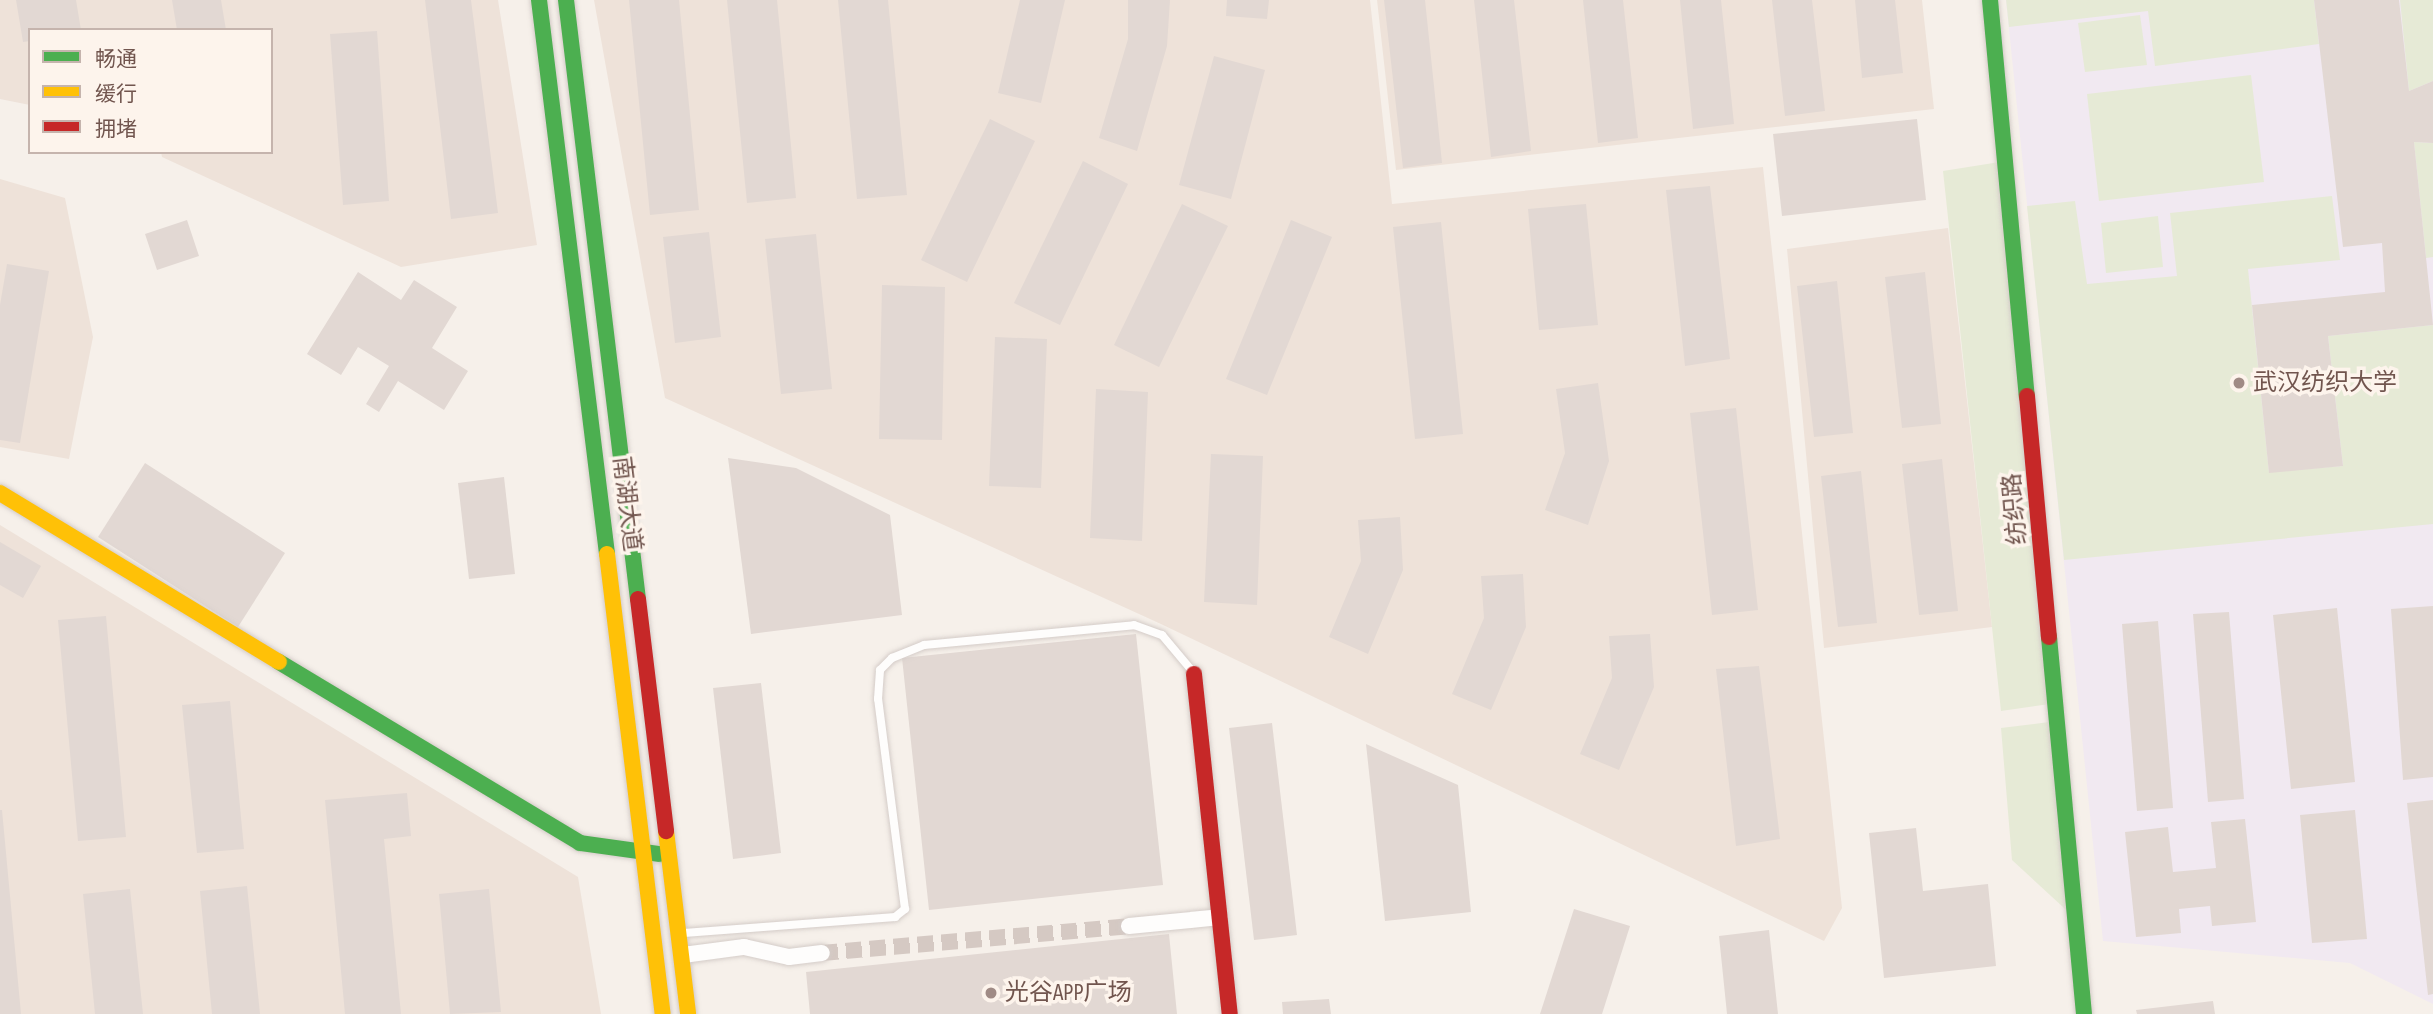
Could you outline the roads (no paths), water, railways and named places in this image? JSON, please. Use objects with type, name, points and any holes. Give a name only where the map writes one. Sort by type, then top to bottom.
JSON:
[{"type":"main road","name":"南湖大道","points":[[539,0],[648,855],[663,1014]]},
{"type":"main road","name":"南湖大道","points":[[566,0],[673,853],[688,1014]]},
{"type":"main road","name":"纺织路","points":[[1990,0],[2084,1014]]},
{"type":"main road","points":[[0,493],[580,843],[648,855],[673,853]]},
{"type":"main road","points":[[1194,674],[1230,1014]]},
{"type":"street","points":[[1129,926],[1220,917]]},
{"type":"street","points":[[683,955],[744,947],[789,957],[822,953]]},
{"type":"lane","points":[[681,933],[895,917],[905,909],[878,699],[880,670],[892,657],[924,645],[1134,625],[1162,635],[1194,674]]},
{"type":"tunnel","points":[[822,953],[1129,926]]},
{"type":"place","name":"武汉纺织大学","points":[[2239,383]]},
{"type":"place","name":"光谷APP广场","points":[[991,993]]}]
